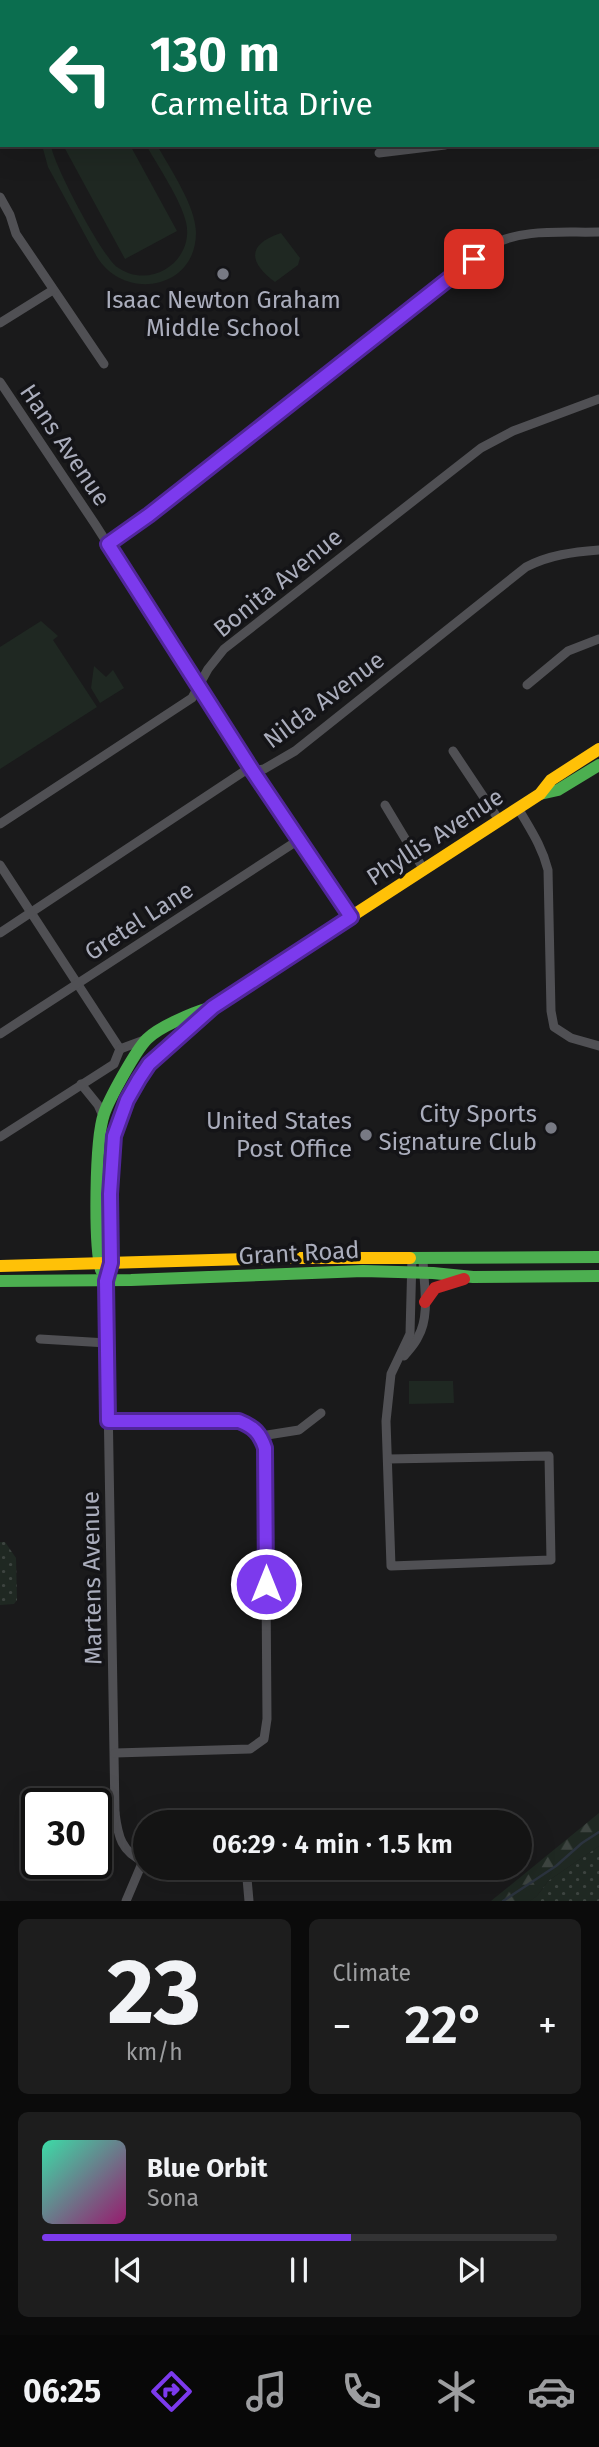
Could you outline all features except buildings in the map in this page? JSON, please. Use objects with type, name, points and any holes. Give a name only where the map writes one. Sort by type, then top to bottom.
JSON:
[{"type":"main road","name":"Phyllis Avenue","points":[[105,1264],[111,1172],[118,1122],[127,1100],[149,1064],[213,1007],[540,794],[551,780],[599,749]]},
{"type":"main road","name":"Phyllis Avenue","points":[[540,794],[558,790],[599,765]]},
{"type":"main road","name":"Phyllis Avenue","points":[[106,1281],[98,1165],[103,1116],[147,1039],[189,1014],[213,1007]]},
{"type":"main road","name":"Grant Road","points":[[0,1266],[417,1257],[599,1257]]},
{"type":"main road","name":"Grant Road","points":[[0,1282],[106,1281],[363,1271],[473,1277],[599,1276]]},
{"type":"main road","points":[[425,1301],[427,1294],[435,1286],[473,1277]]},
{"type":"street","points":[[379,153],[428,147]]},
{"type":"street","points":[[0,197],[16,234],[104,365]]},
{"type":"street","points":[[108,544],[149,515],[490,246],[509,237],[599,232]]},
{"type":"street","points":[[0,323],[53,290]]},
{"type":"street","name":"Hans Avenue","points":[[0,382],[108,544],[252,770],[351,917]]},
{"type":"street","name":"Bonita Avenue","points":[[0,824],[192,698],[208,669],[224,649],[481,448],[513,431],[599,399]]},
{"type":"street","name":"Nilda Avenue","points":[[0,933],[243,772],[264,769],[295,751],[526,567],[538,560],[565,553],[599,550]]},
{"type":"street","points":[[527,685],[568,651],[599,639]]},
{"type":"street","points":[[453,751],[499,820]]},
{"type":"street","points":[[385,805],[424,870]]},
{"type":"street","points":[[518,808],[541,845],[548,870],[551,1011],[554,1027],[571,1038],[599,1046]]},
{"type":"street","name":"Gretel Lane","points":[[0,1034],[300,839]]},
{"type":"street","points":[[0,865],[120,1049]]},
{"type":"street","points":[[0,1137],[114,1063],[120,1049],[147,1039]]},
{"type":"street","points":[[81,1084],[98,1105],[103,1116]]},
{"type":"street","points":[[388,1459],[548,1456],[551,1560],[391,1566],[388,1459],[387,1421],[391,1374],[410,1334],[417,1257]]},
{"type":"street","points":[[391,1374],[419,1336],[425,1301],[417,1272]]},
{"type":"street","name":"Martens Avenue","points":[[106,1281],[115,1813],[118,1837],[133,1853]]},
{"type":"street","points":[[40,1339],[107,1343]]},
{"type":"street","points":[[261,1436],[299,1430],[321,1413]]},
{"type":"street","points":[[108,1421],[239,1421],[253,1427],[261,1436],[265,1448],[267,1719],[264,1739],[250,1749],[115,1753]]},
{"type":"street","points":[[126,1901],[136,1880]]},
{"type":"street","points":[[247,1880],[249,1901]]},
{"type":"green space","points":[[43,147],[52,147],[90,229],[117,267],[130,274],[156,274],[177,260],[184,249],[187,236],[186,222],[179,204],[147,147],[158,147],[181,188],[195,222],[193,252],[184,267],[172,277],[157,283],[141,284],[124,280],[109,271],[97,257],[48,167]]},
{"type":"green space","points":[[64,147],[131,147],[177,231],[125,259]]},
{"type":"green space","points":[[281,233],[300,258],[298,265],[275,282],[260,267],[255,254],[262,242]]},
{"type":"green space","points":[[41,621],[58,636],[53,640],[97,707],[0,769],[0,647]]},
{"type":"green space","points":[[94,666],[106,677],[113,670],[124,688],[100,703],[91,688]]},
{"type":"green space","points":[[409,1381],[453,1381],[454,1403],[409,1404]]},
{"type":"green space","points":[[0,1542],[5,1542],[16,1558],[17,1600],[14,1604],[0,1605]]},
{"type":"green space","points":[[599,1813],[599,1846],[548,1881],[530,1901],[491,1901],[517,1880],[532,1880],[532,1868]]},
{"type":"green space","points":[[599,1846],[599,1901],[530,1901],[548,1881]]},
{"type":"waterway","points":[[503,1901],[556,1866],[599,1832]]},
{"type":"traffic: fast","points":[[540,794],[558,790],[599,765]]},
{"type":"traffic: fast","points":[[106,1281],[110,1264],[114,1137],[125,1105],[142,1075],[193,1023],[223,1000],[312,942]]},
{"type":"traffic: fast","points":[[101,1270],[96,1216],[97,1168],[104,1114],[130,1064],[147,1039],[176,1021],[209,1008]]},
{"type":"traffic: fast","points":[[410,1258],[599,1257]]},
{"type":"traffic: fast","points":[[0,1281],[131,1280],[363,1271],[473,1277],[599,1276]]},
{"type":"traffic: slow","points":[[312,942],[540,794],[551,780],[599,749]]},
{"type":"traffic: slow","points":[[0,1266],[280,1258],[410,1258]]},
{"type":"traffic: jam","points":[[425,1302],[435,1288],[464,1279]]},
{"type":"place","name":"Isaac Newton Graham Middle School","points":[[223,274]]},
{"type":"place","name":"City Sports Signature Club","points":[[551,1128]]},
{"type":"place","name":"United States Post Office","points":[[366,1135]]},
{"type":"route","points":[[266,1584],[265,1448],[261,1436],[253,1427],[239,1421],[108,1421],[106,1281],[111,1263],[110,1194],[114,1136],[127,1100],[139,1079],[149,1064],[165,1049],[213,1007],[351,917],[252,770],[108,544],[149,515],[474,259]]}]
